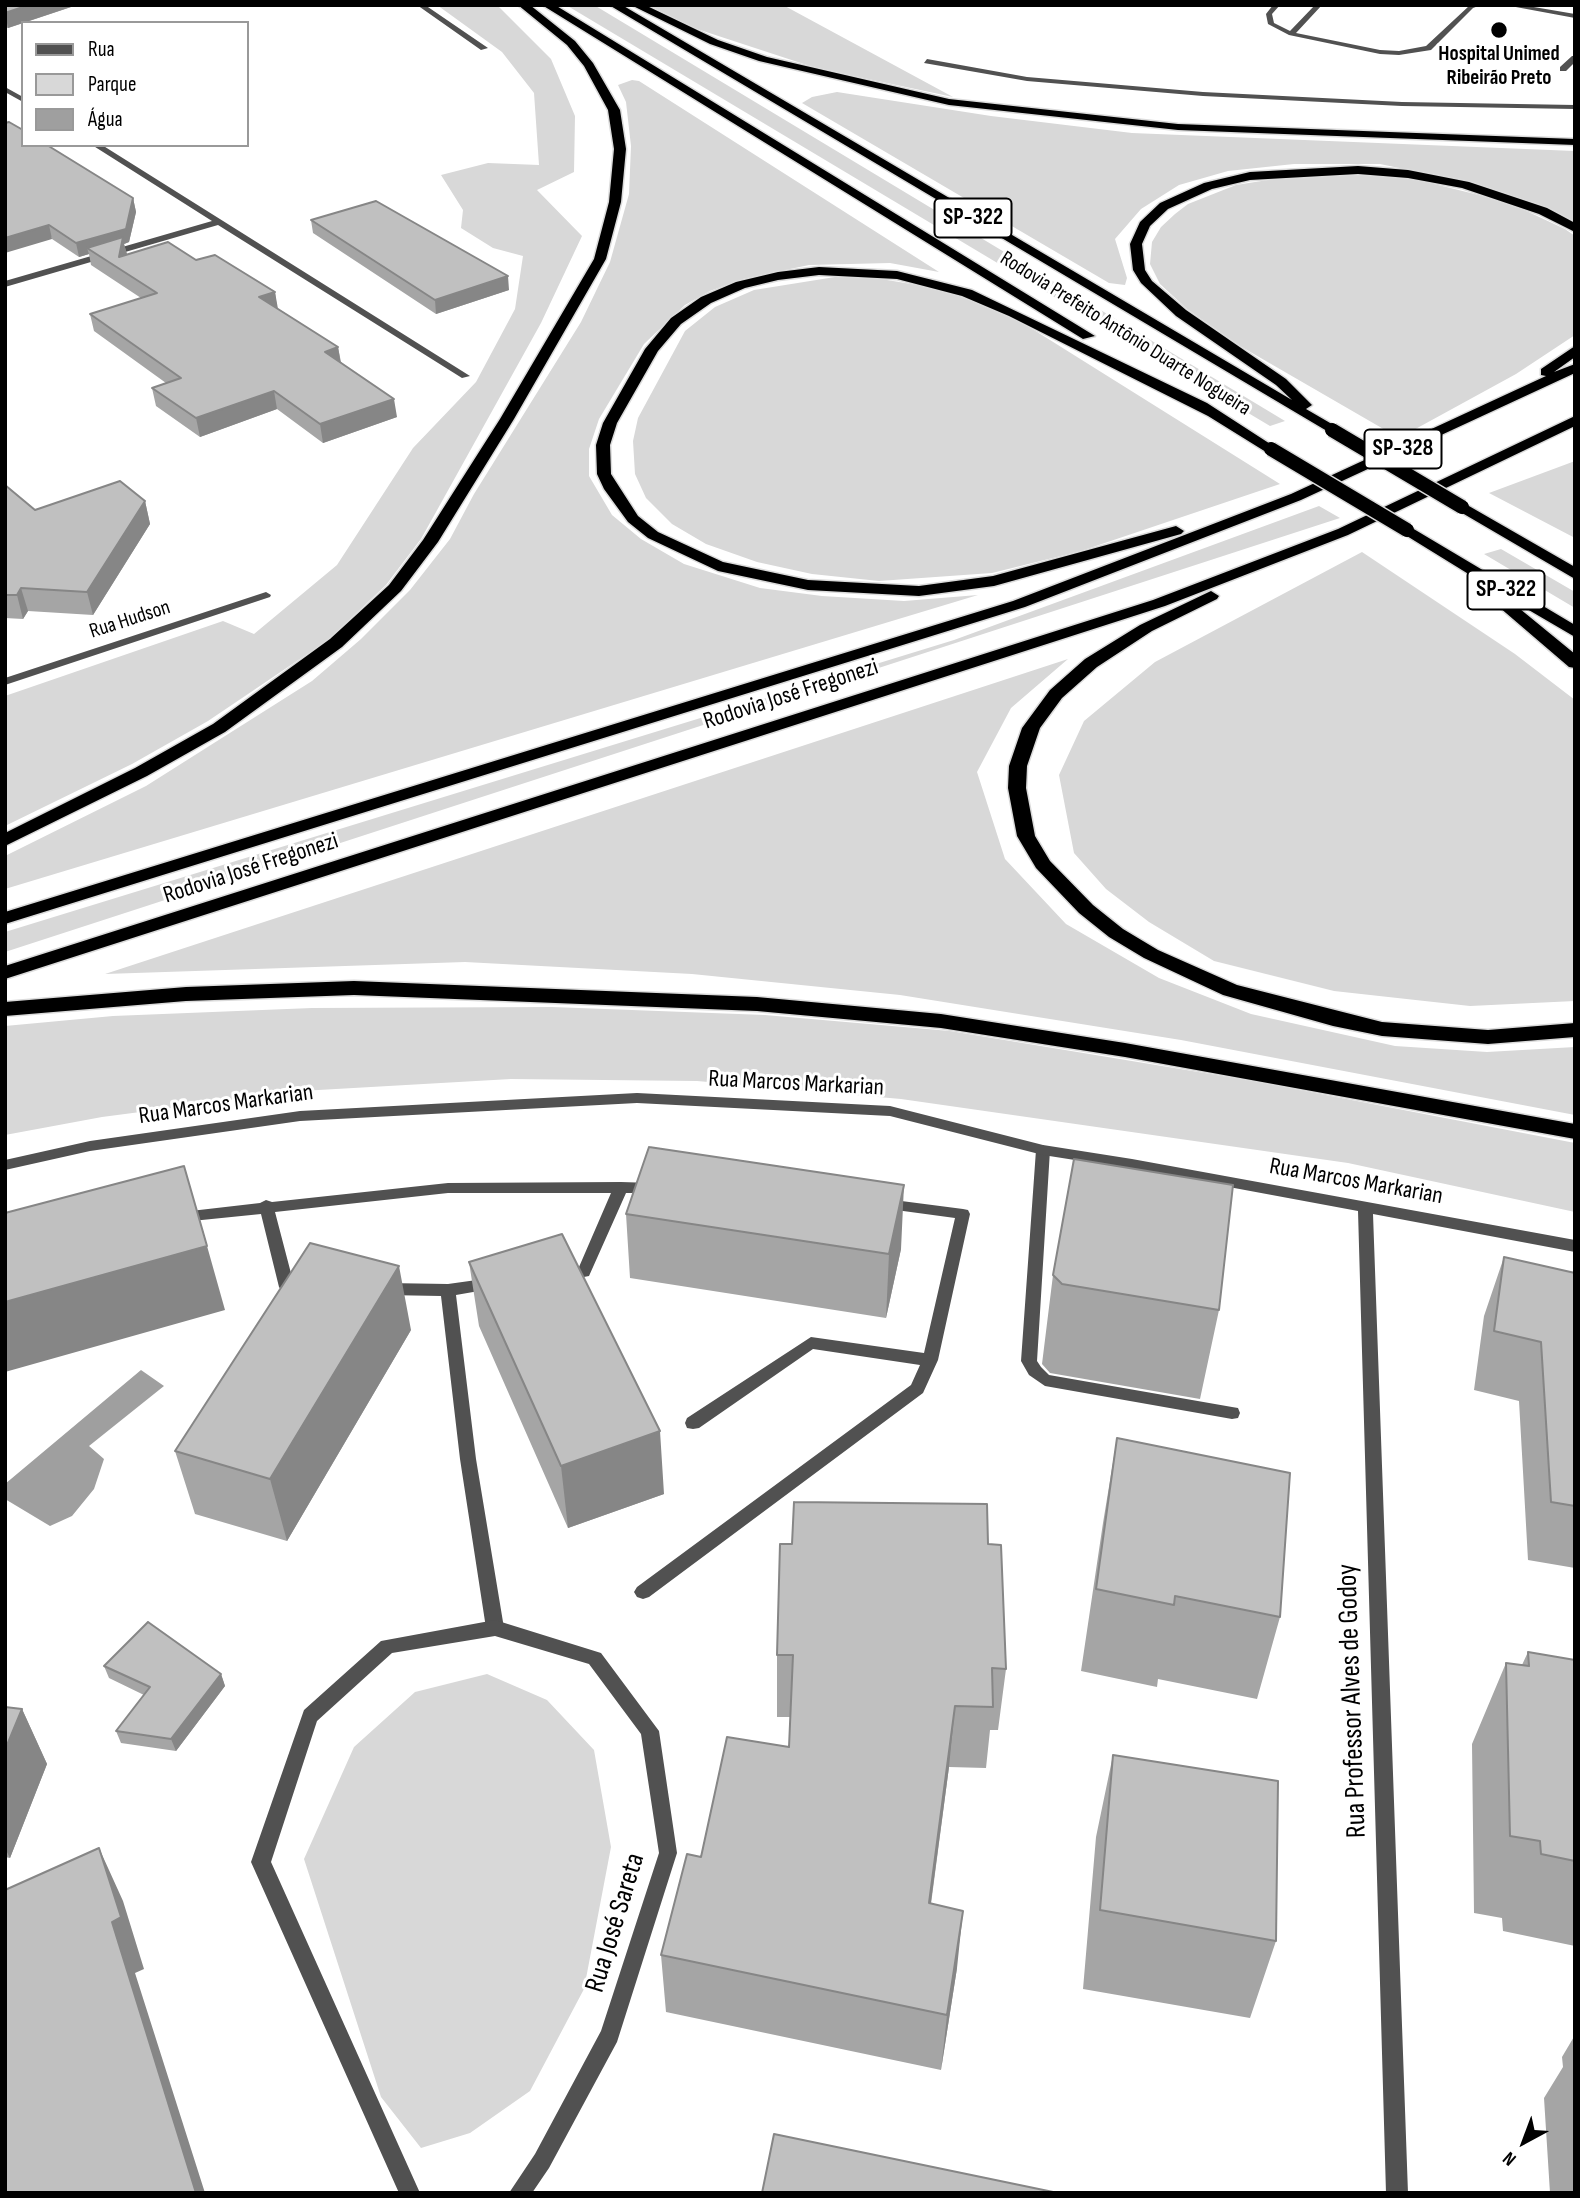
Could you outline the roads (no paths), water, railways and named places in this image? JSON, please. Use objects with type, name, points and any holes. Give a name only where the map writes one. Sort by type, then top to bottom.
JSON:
[{"type":"highway","points":[[5,840],[141,772],[219,729],[336,643],[395,588],[430,542],[507,419],[600,260],[615,202],[620,149],[614,110],[589,65],[570,43],[523,5]]},
{"type":"highway","name":"Rodovia Prefeito Antônio Duarte Nogueira","points":[[547,5],[1575,632]]},
{"type":"highway","name":"Rodovia Prefeito Antônio Duarte Nogueira","points":[[614,5],[1575,574]]},
{"type":"highway","points":[[636,5],[713,42],[763,59],[880,88],[974,105],[1178,127],[1575,142]]},
{"type":"highway","points":[[1332,430],[1281,382],[1181,313],[1147,283],[1139,270],[1136,244],[1139,234],[1153,216],[1177,198],[1228,181],[1279,172],[1358,170],[1408,174],[1465,185],[1543,211],[1575,228]]},
{"type":"highway","points":[[1213,413],[1014,313],[967,293],[897,275],[819,271],[778,276],[741,285],[706,300],[676,321],[652,349],[610,423],[602,460],[604,474],[619,504],[632,519],[670,545],[750,574],[840,589],[919,591],[994,581],[1296,497]]},
{"type":"highway","points":[[1509,401],[1575,350]]},
{"type":"highway","name":"Rodovia José Fregonezi","points":[[5,918],[1019,604],[1296,497],[1509,401],[1575,368]]},
{"type":"highway","name":"Rodovia José Fregonezi","points":[[5,973],[1159,603],[1343,532],[1506,456],[1575,420]]},
{"type":"highway","points":[[1506,456],[1575,435]]},
{"type":"highway","points":[[1343,532],[1146,628],[1091,663],[1056,694],[1031,728],[1018,766],[1017,788],[1026,836],[1043,864],[1062,886],[1116,933],[1151,954],[1230,990],[1333,1019],[1409,1032],[1488,1037],[1575,1030]]},
{"type":"highway","points":[[1507,534],[1575,564]]},
{"type":"highway","points":[[1438,549],[1575,663]]},
{"type":"highway","points":[[5,1009],[186,994],[355,988],[757,1004],[941,1021],[1112,1048],[1575,1132]]},
{"type":"street","points":[[420,5],[484,48]]},
{"type":"street","points":[[1277,5],[1269,14],[1271,24],[1291,34],[1380,52],[1399,53],[1428,48],[1471,7],[1478,5]]},
{"type":"street","points":[[1291,34],[1319,5]]},
{"type":"street","points":[[1508,5],[1575,16]]},
{"type":"street","points":[[1563,69],[1575,58]]},
{"type":"street","points":[[927,61],[1027,79],[1203,94],[1402,104],[1575,107]]},
{"type":"street","points":[[5,89],[21,99]]},
{"type":"street","points":[[99,147],[465,376]]},
{"type":"street","points":[[5,284],[218,222]]},
{"type":"street","name":"Rua Hudson","points":[[5,682],[267,595]]},
{"type":"street","name":"Rua Marcos Markarian","points":[[5,1165],[90,1146],[300,1116],[637,1098],[890,1111],[1043,1150],[1575,1246]]},
{"type":"street","points":[[1043,1150],[1029,1361],[1035,1371],[1045,1380],[1232,1413]]},
{"type":"street","points":[[543,1278],[584,1272],[621,1187]]},
{"type":"street","points":[[170,1219],[265,1205],[448,1188],[675,1188]]},
{"type":"street","points":[[643,1592],[917,1389],[930,1360],[963,1214],[872,1203]]},
{"type":"street","points":[[265,1205],[287,1287],[314,1288]]},
{"type":"street","name":"Rua Professor Alves de Godoy","points":[[1365,1207],[1397,2193]]},
{"type":"street","points":[[368,1289],[448,1290],[502,1283]]},
{"type":"street","points":[[448,1290],[468,1459],[495,1628]]},
{"type":"street","points":[[693,1423],[811,1343],[930,1360]]},
{"type":"street","name":"Rua José Sareta","points":[[410,2193],[261,1862],[310,1716],[387,1646],[495,1628],[595,1658],[650,1731],[668,1853],[610,2035],[542,2161],[519,2193]]},
{"type":"water","points":[[141,1370],[164,1386],[89,1446],[104,1459],[94,1489],[72,1516],[50,1526],[5,1499],[5,1484]]},
{"type":"place","name":"Hospital Unimed Ribeirão Preto","points":[[1499,30]]}]
